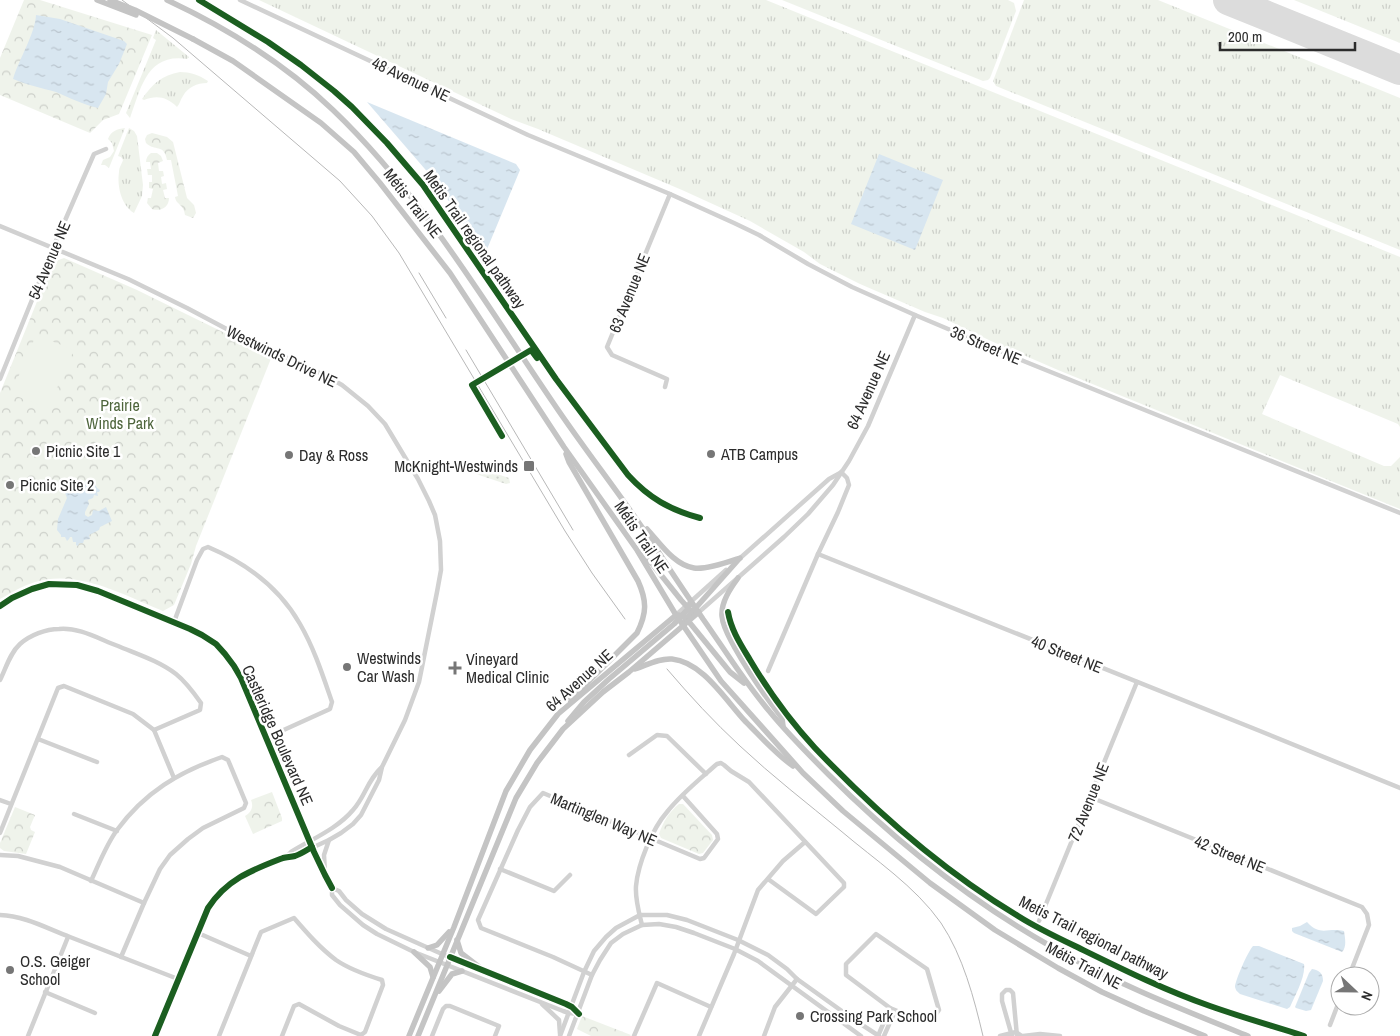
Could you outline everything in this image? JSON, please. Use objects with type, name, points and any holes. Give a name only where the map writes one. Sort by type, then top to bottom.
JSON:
[{"type":"main road","points":[[96,0],[139,16],[145,15]]},
{"type":"main road","name":"Métis Trail NE","points":[[110,0],[193,38],[233,60],[321,123],[354,152],[380,182],[450,273],[564,447],[683,618],[730,672],[750,688]]},
{"type":"main road","name":"Métis Trail NE","points":[[167,0],[195,13],[285,70],[331,108],[395,176],[430,222],[503,326],[555,405],[633,514],[691,602],[692,609],[750,688],[810,757],[875,819],[933,868],[1015,925],[1053,948],[1152,997],[1248,1036]]},
{"type":"main road","points":[[558,714],[571,698],[637,633],[645,611],[644,594],[638,581],[569,462],[564,447]]},
{"type":"main road","points":[[633,514],[672,556],[682,564],[696,569],[740,558]]},
{"type":"main road","points":[[637,550],[653,564],[692,609]]},
{"type":"main road","points":[[563,729],[570,717],[584,702],[683,618],[740,558]]},
{"type":"main road","points":[[738,578],[726,597],[723,607],[722,617],[726,632],[746,668],[782,718],[784,728]]},
{"type":"main road","name":"64 Avenue NE","points":[[409,1036],[454,927],[506,792],[530,750],[558,714],[683,618],[692,609]]},
{"type":"main road","points":[[683,618],[683,626]]},
{"type":"main road","name":"Métis Trail NE","points":[[683,626],[721,681],[803,774],[843,811],[930,883],[995,930],[1050,964],[1102,992],[1204,1036]]},
{"type":"main road","name":"64 Avenue NE","points":[[418,1036],[516,798],[538,762],[563,729],[603,692],[683,626]]},
{"type":"main road","points":[[628,672],[664,659],[682,661],[692,665],[783,759],[803,774]]},
{"type":"main road","points":[[428,948],[441,942],[454,927]]},
{"type":"main road","points":[[457,940],[461,953],[483,970]]},
{"type":"main road","points":[[414,952],[430,967],[433,977]]},
{"type":"main road","points":[[433,999],[452,974],[462,971]]},
{"type":"street","name":"48 Avenue NE","points":[[240,0],[528,135],[582,157]]},
{"type":"street","name":"54 Avenue NE","points":[[0,379],[53,248],[94,154],[106,149]]},
{"type":"street","name":"36 Street NE","points":[[582,157],[734,223],[852,287],[915,315],[1026,362],[1400,513]]},
{"type":"street","name":"63 Avenue NE","points":[[665,387],[667,379],[612,355],[607,347],[670,194]]},
{"type":"street","name":"Westwinds Drive NE","points":[[0,226],[128,279],[342,385],[368,406],[385,424],[429,501],[438,528],[441,554],[437,592],[419,682],[404,720],[382,767],[379,780],[361,815],[342,833],[294,856],[286,857]]},
{"type":"street","name":"64 Avenue NE","points":[[692,609],[738,578],[808,514],[833,485],[868,426],[915,315]]},
{"type":"street","name":"64 Avenue NE","points":[[691,602],[829,479],[841,472]]},
{"type":"street","points":[[768,671],[849,485],[847,478],[841,472]]},
{"type":"street","points":[[174,622],[197,560],[203,549],[208,547],[245,566],[261,577],[280,596],[300,624],[317,661],[332,702],[330,708],[266,738]]},
{"type":"street","name":"40 Street NE","points":[[818,554],[1400,788]]},
{"type":"street","name":"Castleridge Boulevard NE","points":[[0,606],[12,598],[49,584],[77,585],[98,591],[174,622],[216,644],[241,678],[312,847],[332,888],[332,895],[340,905],[353,918],[377,934],[414,952],[569,1013],[578,1014]]},
{"type":"street","points":[[0,680],[12,655],[21,643],[36,634],[60,628],[83,632],[167,668],[189,686],[201,703],[200,710],[154,730]]},
{"type":"street","name":"72 Avenue NE","points":[[1039,921],[1137,682]]},
{"type":"street","points":[[0,834],[58,688],[64,686],[133,714],[154,730],[174,778]]},
{"type":"street","points":[[629,756],[657,735],[667,736],[706,774]]},
{"type":"street","points":[[38,739],[97,762]]},
{"type":"street","points":[[91,881],[117,831],[144,801],[174,778],[200,765],[222,757],[228,760],[246,803],[244,808],[203,828],[170,855],[160,870],[144,903],[122,957]]},
{"type":"street","points":[[642,924],[636,888],[640,867],[651,839],[666,812],[717,764],[721,763],[749,782],[844,883],[844,887],[816,914],[768,879]]},
{"type":"street","name":"Westwinds Drive NE","points":[[286,857],[291,852],[328,831],[353,811],[373,776],[382,767]]},
{"type":"street","name":"Martinglen Way NE","points":[[592,975],[481,928],[478,920],[530,806],[543,793],[700,860],[704,858],[718,839],[717,834],[682,796]]},
{"type":"street","name":"42 Street NE","points":[[1090,797],[1362,907],[1367,914],[1369,925],[1353,966]]},
{"type":"street","points":[[0,800],[11,804]]},
{"type":"street","points":[[74,814],[117,831]]},
{"type":"street","points":[[325,875],[324,855],[329,840]]},
{"type":"street","points":[[698,1036],[758,890],[784,861],[805,842]]},
{"type":"street","points":[[0,855],[18,856],[60,867],[144,903]]},
{"type":"street","points":[[155,1036],[208,908],[216,896],[237,878],[286,857]]},
{"type":"street","points":[[500,869],[554,891],[570,874]]},
{"type":"street","name":"Castleridge Boulevard NE","points":[[332,888],[340,891],[346,900],[362,914],[386,929],[572,1007]]},
{"type":"street","points":[[0,915],[21,918],[178,979]]},
{"type":"street","points":[[560,1035],[594,951],[616,928],[640,915],[667,915],[687,920],[738,940],[768,955],[852,1019],[878,1036],[893,1009]]},
{"type":"street","points":[[219,1036],[261,932],[294,918],[336,960],[382,980],[384,985],[365,1032],[361,1035],[321,1017],[299,1004],[294,1006],[282,1036]]},
{"type":"street","points":[[569,1036],[592,975],[611,944],[623,934],[642,924],[659,924],[676,927],[735,949],[758,961],[861,1036]]},
{"type":"street","points":[[198,933],[252,956]]},
{"type":"street","points":[[876,934],[927,969],[939,1010],[933,1018],[912,1017],[893,1009],[846,974],[846,964],[876,934]]},
{"type":"street","points":[[28,1036],[68,937]]},
{"type":"street","points":[[764,1036],[775,1007],[797,978]]},
{"type":"street","points":[[634,1036],[657,983],[711,1007]]},
{"type":"street","points":[[1006,990],[1010,990],[1013,993],[1014,1034],[1002,1001],[1002,994],[1006,990]]},
{"type":"street","points":[[45,992],[95,1013]]},
{"type":"street","points":[[538,1001],[559,1020],[560,1035]]},
{"type":"street","points":[[432,1036],[443,1009],[446,1006],[450,1006],[499,1026],[496,1036]]},
{"type":"street","points":[[572,1007],[578,1014]]},
{"type":"street","points":[[884,1036],[893,1009]]},
{"type":"street","points":[[1330,1025],[1333,1016]]},
{"type":"street","points":[[1000,1036],[1014,1034],[1022,1036],[1040,1034],[1060,1036]]},
{"type":"green space","points":[[24,0],[40,0],[152,35],[119,114],[103,120],[90,133],[0,95],[0,58]]},
{"type":"green space","points":[[259,0],[766,0],[1400,257],[1400,427],[1398,424],[1280,375],[1262,414],[1384,466],[1391,466],[1400,457],[1400,509],[1058,370],[943,318],[860,284],[820,264],[804,252],[750,221],[682,190],[511,119]]},
{"type":"green space","points":[[782,0],[1008,0],[1014,3],[1016,11],[990,78],[983,81]]},
{"type":"green space","points":[[1024,0],[1158,0],[1400,98],[1400,250],[996,86],[993,81]]},
{"type":"green space","points":[[1294,0],[1400,0],[1400,43]]},
{"type":"green space","points":[[156,30],[189,57],[187,59],[163,61],[154,67],[142,85],[130,118],[126,113],[156,40],[153,38]]},
{"type":"green space","points":[[180,72],[194,74],[208,81],[187,90],[177,107],[162,98],[142,99],[158,81],[168,75]]},
{"type":"green space","points":[[125,128],[109,168],[101,165],[103,160],[110,157],[114,151],[112,143],[108,139],[109,136],[119,129]]},
{"type":"green space","points":[[129,128],[137,136],[143,185],[142,196],[134,213],[123,200],[119,183],[119,170],[123,160],[118,156]]},
{"type":"green space","points":[[152,133],[167,137],[173,142],[187,198],[194,205],[196,213],[193,218],[185,215],[176,200],[175,197],[178,196],[171,160],[167,160],[164,151],[149,146],[146,143],[147,135]]},
{"type":"green space","points":[[151,153],[157,153],[163,161],[158,163],[159,171],[163,171],[164,176],[161,177],[162,184],[166,183],[167,189],[163,190],[165,198],[169,198],[166,206],[158,210],[152,209],[147,203],[148,198],[151,198],[153,189],[149,188],[149,182],[152,182],[152,175],[148,175],[147,169],[151,169],[150,162],[146,162],[147,157]]},
{"type":"green space","name":"Prairie Winds Park","points":[[64,258],[137,290],[272,356],[174,605],[163,611],[117,591],[84,581],[68,579],[51,579],[35,582],[0,599],[0,393],[53,262]]},
{"type":"green space","points":[[36,335],[74,350],[48,408],[11,394]]},
{"type":"green space","points":[[458,468],[491,472],[509,478],[510,483],[506,484]]},
{"type":"green space","points":[[272,792],[282,821],[253,834],[245,816],[251,810],[251,800]]},
{"type":"green space","points":[[679,804],[683,804],[712,835],[713,840],[703,853],[699,854],[661,838],[659,834],[662,825],[672,810]]},
{"type":"green space","points":[[15,807],[35,815],[30,827],[35,832],[26,854],[4,851],[0,848],[0,843]]},
{"type":"green space","points":[[582,1016],[631,1035],[591,1036],[577,1029]]},
{"type":"water","points":[[36,15],[60,19],[124,41],[127,44],[119,64],[108,82],[106,94],[98,108],[56,92],[13,79],[33,30]]},
{"type":"water","points":[[367,102],[516,164],[520,170],[485,254],[483,254],[437,183]]},
{"type":"water","points":[[879,154],[943,180],[915,250],[851,224]]},
{"type":"water","points":[[91,481],[100,490],[97,492],[98,496],[94,495],[93,498],[88,500],[89,504],[85,515],[88,517],[92,515],[93,510],[99,511],[106,507],[112,521],[89,535],[90,539],[84,540],[78,546],[76,542],[73,542],[72,537],[67,541],[65,537],[61,537],[57,530],[58,519],[67,498],[65,493],[67,486],[72,483],[82,486],[86,482]]},
{"type":"water","points":[[1307,922],[1312,927],[1320,930],[1344,931],[1344,950],[1342,952],[1292,931],[1292,928]]},
{"type":"water","points":[[1253,946],[1259,946],[1304,964],[1300,986],[1290,1007],[1287,1009],[1240,994],[1236,989],[1239,973]]},
{"type":"water","points":[[1312,969],[1320,972],[1323,981],[1311,1010],[1306,1011],[1295,1007]]},
{"type":"taxiway","points":[[1236,0],[1243,5],[1286,22]]},
{"type":"runway","points":[[1228,0],[1400,70]]},
{"type":"tram line","points":[[122,0],[173,38],[340,181],[372,216],[399,253],[565,531],[625,619]]},
{"type":"tram line","points":[[419,273],[446,318]]},
{"type":"tram line","points":[[466,350],[573,530]]},
{"type":"tram line","points":[[667,669],[730,737],[907,885],[931,910],[949,936],[962,963],[972,992],[983,1036]]},
{"type":"cycle path","name":"Metis Trail regional pathway","points":[[199,0],[268,42],[301,65],[352,107],[387,143],[423,185],[556,379],[628,475],[652,497],[679,511],[700,518]]},
{"type":"cycle path","points":[[502,436],[472,385],[531,350],[537,358]]},
{"type":"cycle path","points":[[0,606],[32,589],[49,584],[77,585],[98,591],[190,629],[216,644],[241,678],[314,852],[332,888]]},
{"type":"cycle path","name":"Metis Trail regional pathway","points":[[728,612],[731,625],[757,672],[780,706],[815,748],[886,817],[963,880],[1032,924],[1142,978],[1210,1006],[1304,1036]]},
{"type":"cycle path","points":[[155,1036],[208,908],[215,898],[232,883],[251,871],[283,858],[297,855],[312,847]]},
{"type":"cycle path","points":[[450,957],[566,1004],[579,1014]]},
{"type":"place","name":"Picnic Site 1","points":[[36,451]]},
{"type":"place","name":"ATB Campus","points":[[711,454]]},
{"type":"place","name":"Day & Ross","points":[[289,455]]},
{"type":"place","name":"McKnight-Westwinds","points":[[529,466]]},
{"type":"place","name":"Picnic Site 2","points":[[10,485]]},
{"type":"place","name":"Westwinds Car Wash","points":[[347,667]]},
{"type":"place","name":"Vineyard Medical Clinic","points":[[455,668]]},
{"type":"place","name":"O.S. Geiger School","points":[[10,970]]},
{"type":"place","name":"Crossing Park School","points":[[800,1016]]}]
